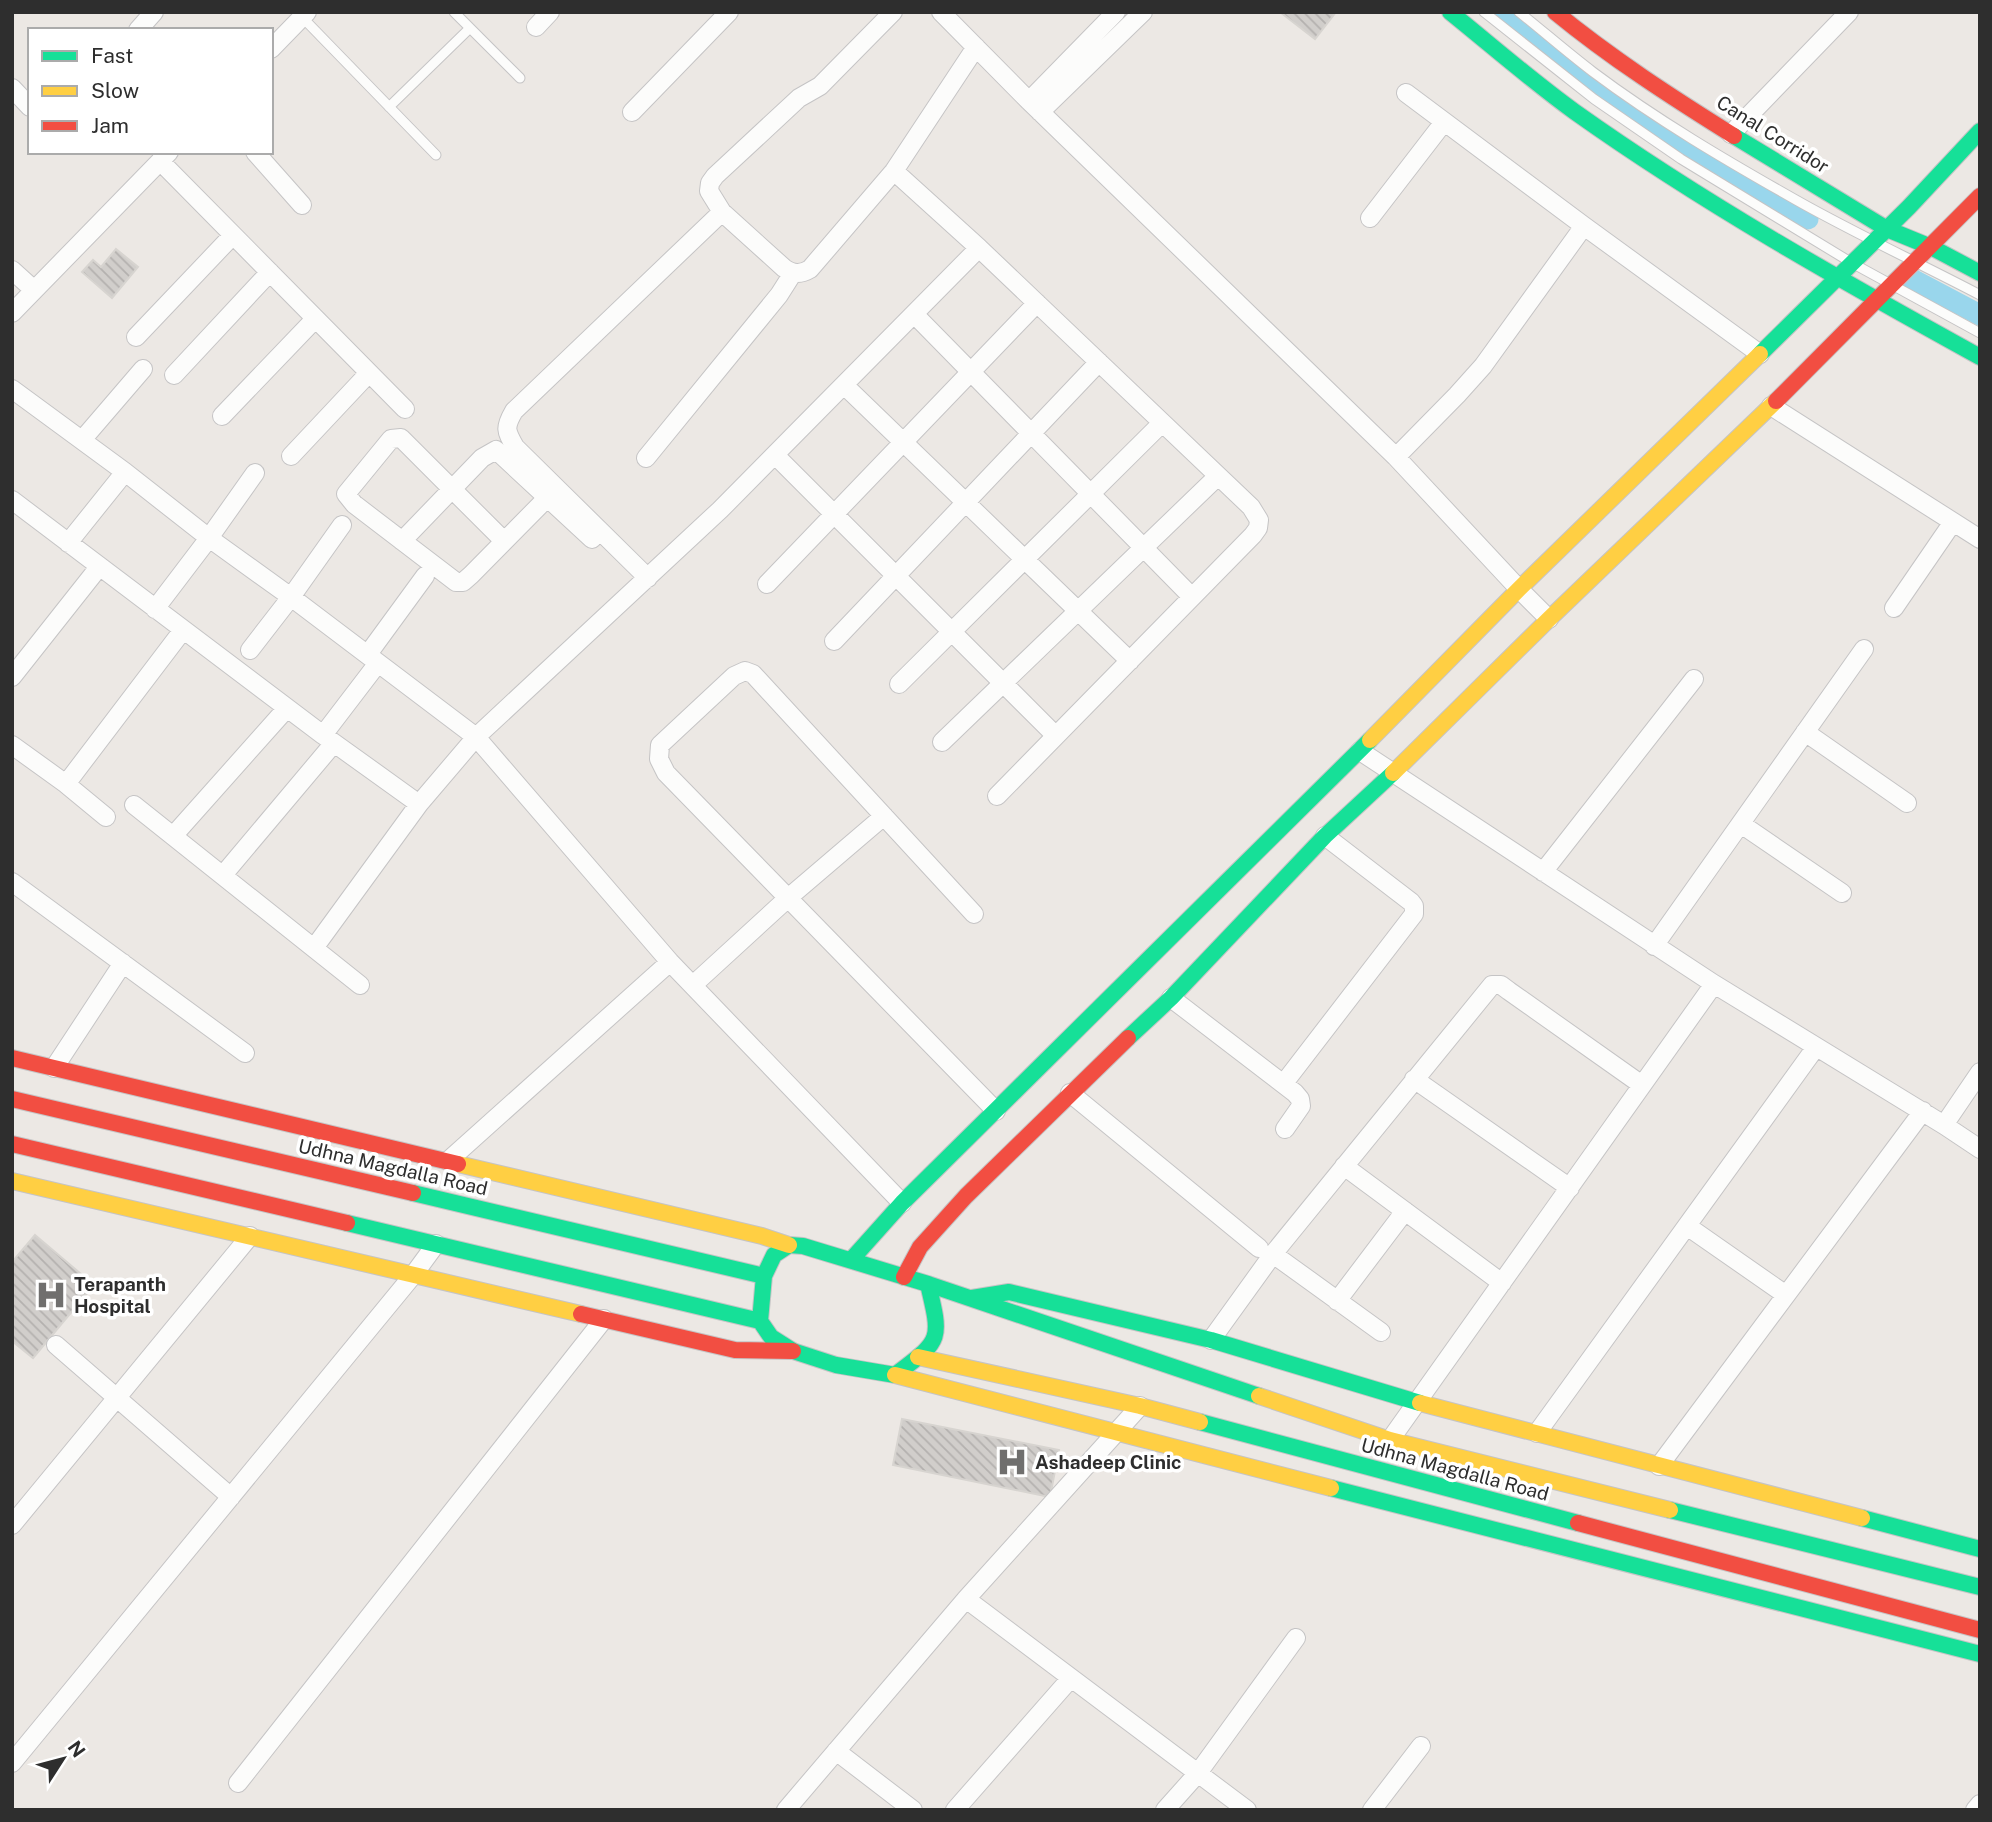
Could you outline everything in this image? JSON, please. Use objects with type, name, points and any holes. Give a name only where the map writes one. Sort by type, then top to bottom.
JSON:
[{"type":"street","points":[[140,28],[154,12]]},
{"type":"street","points":[[537,27],[550,12]]},
{"type":"street","points":[[632,112],[729,12]]},
{"type":"street","points":[[893,12],[820,86],[799,98],[710,183],[709,191],[722,212],[793,273],[803,274],[810,269],[894,171],[976,47]]},
{"type":"street","points":[[1035,106],[1116,12]]},
{"type":"street","points":[[1035,106],[1143,12]]},
{"type":"street","points":[[1450,12],[1572,110],[1633,152],[1837,278],[1980,357]]},
{"type":"street","name":"Canal Corridor","points":[[1555,12],[1637,73],[1731,134],[1887,229],[1931,247],[1980,273]]},
{"type":"street","points":[[1731,134],[1849,12]]},
{"type":"street","points":[[945,14],[1035,106],[1396,457],[1549,619]]},
{"type":"street","points":[[273,47],[304,15]]},
{"type":"street","points":[[12,88],[28,105]]},
{"type":"street","points":[[1406,93],[1760,354]]},
{"type":"street","points":[[1370,218],[1444,122]]},
{"type":"street","points":[[851,1260],[902,1203],[1360,751],[1519,589],[1887,229],[1980,131]]},
{"type":"street","points":[[258,154],[302,205]]},
{"type":"street","points":[[12,313],[165,157],[233,235],[405,409]]},
{"type":"street","points":[[894,171],[1099,362],[1218,476],[1259,520],[1258,528],[997,796]]},
{"type":"street","points":[[904,1277],[920,1247],[966,1196],[1171,998],[1325,836],[1771,406],[1980,196]]},
{"type":"street","points":[[645,581],[515,447],[507,432],[508,421],[514,411],[722,212]]},
{"type":"street","points":[[1396,457],[1483,366],[1584,226]]},
{"type":"street","points":[[136,337],[233,235]]},
{"type":"street","points":[[314,948],[419,804],[476,737],[720,510],[979,248]]},
{"type":"street","points":[[12,270],[34,290]]},
{"type":"street","points":[[174,374],[270,272]]},
{"type":"street","points":[[646,458],[779,295],[793,273]]},
{"type":"street","points":[[767,584],[1037,303]]},
{"type":"street","points":[[914,314],[1192,597]]},
{"type":"street","points":[[222,416],[316,318]]},
{"type":"street","points":[[834,641],[1099,362]]},
{"type":"street","points":[[82,440],[143,369]]},
{"type":"street","points":[[291,456],[369,373]]},
{"type":"street","points":[[844,385],[1130,661]]},
{"type":"street","points":[[12,389],[476,737],[670,962],[902,1203]]},
{"type":"street","points":[[1771,406],[1980,539]]},
{"type":"street","points":[[899,684],[1162,423]]},
{"type":"street","points":[[504,541],[401,438],[391,439],[346,494],[354,505],[456,582],[463,582],[504,541],[547,498]]},
{"type":"street","points":[[402,541],[482,458],[496,450],[547,498],[645,581]]},
{"type":"street","points":[[775,455],[1056,736]]},
{"type":"street","points":[[68,543],[125,472]]},
{"type":"street","points":[[155,608],[255,473]]},
{"type":"street","points":[[942,742],[1218,476]]},
{"type":"street","points":[[12,500],[286,708],[419,804]]},
{"type":"street","points":[[1894,608],[1954,522]]},
{"type":"street","points":[[250,650],[342,525]]},
{"type":"street","points":[[12,677],[99,566]]},
{"type":"street","points":[[223,875],[329,739],[373,659],[425,576]]},
{"type":"street","points":[[66,784],[183,630]]},
{"type":"street","points":[[1654,946],[1864,649]]},
{"type":"street","points":[[974,914],[753,674],[745,671],[734,676],[660,745],[659,759],[666,773],[996,1111]]},
{"type":"street","points":[[1543,872],[1694,679]]},
{"type":"street","points":[[173,836],[286,708]]},
{"type":"street","points":[[1805,732],[1907,803]]},
{"type":"street","points":[[12,745],[106,817]]},
{"type":"street","points":[[1360,751],[1714,985],[1923,1111],[1980,1149]]},
{"type":"street","points":[[134,805],[360,985]]},
{"type":"street","points":[[693,985],[788,898],[884,816]]},
{"type":"street","points":[[1741,824],[1842,893]]},
{"type":"street","points":[[1284,1083],[1414,914],[1411,902],[1325,836]]},
{"type":"street","points":[[12,882],[245,1052]]},
{"type":"street","points":[[448,1161],[670,962]]},
{"type":"street","points":[[54,1068],[123,963]]},
{"type":"street","points":[[1211,1340],[1266,1251],[1344,1166],[1492,985],[1501,985],[1642,1085]]},
{"type":"street","points":[[1390,1440],[1714,985]]},
{"type":"street","points":[[1171,998],[1284,1083],[1300,1099],[1301,1106],[1285,1129]]},
{"type":"street","points":[[1537,1433],[1816,1047]]},
{"type":"street","points":[[12,1058],[762,1236],[789,1245],[803,1245],[928,1284],[1390,1440],[1980,1587]]},
{"type":"street","points":[[1944,1125],[1980,1072]]},
{"type":"street","points":[[1414,1079],[1570,1188]]},
{"type":"street","points":[[1070,1093],[1266,1251],[1381,1332]]},
{"type":"street","name":"Udhna Magdalla Road","points":[[12,1099],[764,1276]]},
{"type":"street","points":[[1659,1466],[1923,1111]]},
{"type":"street","points":[[12,1144],[760,1321]]},
{"type":"street","points":[[1344,1166],[1502,1283]]},
{"type":"street","points":[[16,1186],[250,1236],[735,1350],[793,1351]]},
{"type":"street","points":[[1337,1301],[1405,1211]]},
{"type":"street","points":[[1687,1226],[1786,1295]]},
{"type":"street","points":[[12,1525],[250,1236]]},
{"type":"street","points":[[13,1760],[414,1275],[436,1244]]},
{"type":"street","points":[[789,1245],[774,1255],[764,1276],[760,1321],[771,1337],[793,1351],[836,1365],[895,1375],[1980,1654]]},
{"type":"street","points":[[895,1375],[930,1349],[935,1337],[936,1319],[928,1284]]},
{"type":"street","points":[[967,1299],[1009,1292],[1211,1340],[1417,1402],[1980,1549]]},
{"type":"street","points":[[238,1783],[604,1319]]},
{"type":"street","points":[[56,1345],[231,1497]]},
{"type":"street","name":"Udhna Magdalla Road","points":[[918,1357],[1140,1406],[1980,1630]]},
{"type":"street","points":[[786,1810],[967,1599],[1140,1406]]},
{"type":"street","points":[[967,1599],[1247,1810]]},
{"type":"street","points":[[1165,1810],[1198,1773],[1296,1638]]},
{"type":"street","points":[[955,1810],[1072,1678]]},
{"type":"street","points":[[1372,1810],[1421,1746]]},
{"type":"street","points":[[836,1751],[913,1810]]},
{"type":"street","points":[[1975,1810],[1980,1804]]},
{"type":"lane","points":[[454,12],[520,78]]},
{"type":"lane","points":[[1484,12],[1556,70],[1681,159],[1852,263],[1980,333]]},
{"type":"lane","points":[[1519,12],[1593,72],[1646,109],[1762,180],[1873,242],[1980,295]]},
{"type":"lane","points":[[304,15],[436,155]]},
{"type":"lane","points":[[389,107],[470,28]]},
{"type":"building","points":[[1280,12],[1336,12],[1315,39]]},
{"type":"building","points":[[116,249],[138,267],[112,298],[82,272],[93,260],[101,267]]},
{"type":"building","points":[[35,1235],[94,1285],[33,1358],[12,1341],[12,1262]]},
{"type":"building","points":[[902,1419],[1059,1450],[1050,1497],[893,1465]]},
{"type":"waterway","points":[[1500,12],[1641,120],[1808,219]]},
{"type":"waterway","points":[[1910,278],[1980,315]]},
{"type":"traffic: fast","points":[[1450,12],[1559,100],[1623,146],[1825,270],[1980,357]]},
{"type":"traffic: fast","points":[[1760,354],[1909,207],[1980,131]]},
{"type":"traffic: fast","points":[[1734,136],[1887,229],[1931,247],[1980,273]]},
{"type":"traffic: fast","points":[[851,1260],[902,1203],[1370,740]]},
{"type":"traffic: fast","points":[[1128,1038],[1171,998],[1325,836],[1393,773]]},
{"type":"traffic: fast","points":[[413,1193],[764,1276]]},
{"type":"traffic: fast","points":[[347,1223],[760,1321]]},
{"type":"traffic: fast","points":[[789,1245],[803,1246],[928,1284],[936,1329],[929,1346],[895,1375],[836,1365],[793,1351],[771,1337],[760,1321],[764,1276],[774,1255],[789,1245]]},
{"type":"traffic: fast","points":[[928,1284],[1259,1396]]},
{"type":"traffic: fast","points":[[972,1298],[1009,1292],[1211,1340],[1420,1403]]},
{"type":"traffic: fast","points":[[1200,1422],[1578,1523]]},
{"type":"traffic: fast","points":[[1331,1488],[1980,1654]]},
{"type":"traffic: fast","points":[[1670,1510],[1980,1587]]},
{"type":"traffic: fast","points":[[1862,1518],[1980,1549]]},
{"type":"traffic: slow","points":[[1370,740],[1519,589],[1760,354]]},
{"type":"traffic: slow","points":[[1393,773],[1776,401]]},
{"type":"traffic: slow","points":[[458,1164],[762,1236],[789,1245]]},
{"type":"traffic: slow","points":[[12,1181],[581,1314]]},
{"type":"traffic: slow","points":[[918,1357],[1140,1406],[1200,1422]]},
{"type":"traffic: slow","points":[[895,1375],[1331,1488]]},
{"type":"traffic: slow","points":[[1259,1396],[1390,1440],[1670,1510]]},
{"type":"traffic: slow","points":[[1420,1403],[1862,1518]]},
{"type":"traffic: jam","points":[[1555,12],[1643,77],[1734,136]]},
{"type":"traffic: jam","points":[[1776,401],[1980,196]]},
{"type":"traffic: jam","points":[[904,1277],[920,1247],[966,1196],[1128,1038]]},
{"type":"traffic: jam","points":[[12,1058],[458,1164]]},
{"type":"traffic: jam","points":[[12,1099],[413,1193]]},
{"type":"traffic: jam","points":[[12,1144],[347,1223]]},
{"type":"traffic: jam","points":[[581,1314],[735,1350],[793,1351]]},
{"type":"traffic: jam","points":[[1578,1523],[1980,1630]]},
{"type":"place","name":"Terapanth Hospital","points":[[51,1295]]},
{"type":"place","name":"Ashadeep Clinic","points":[[1012,1462]]}]
